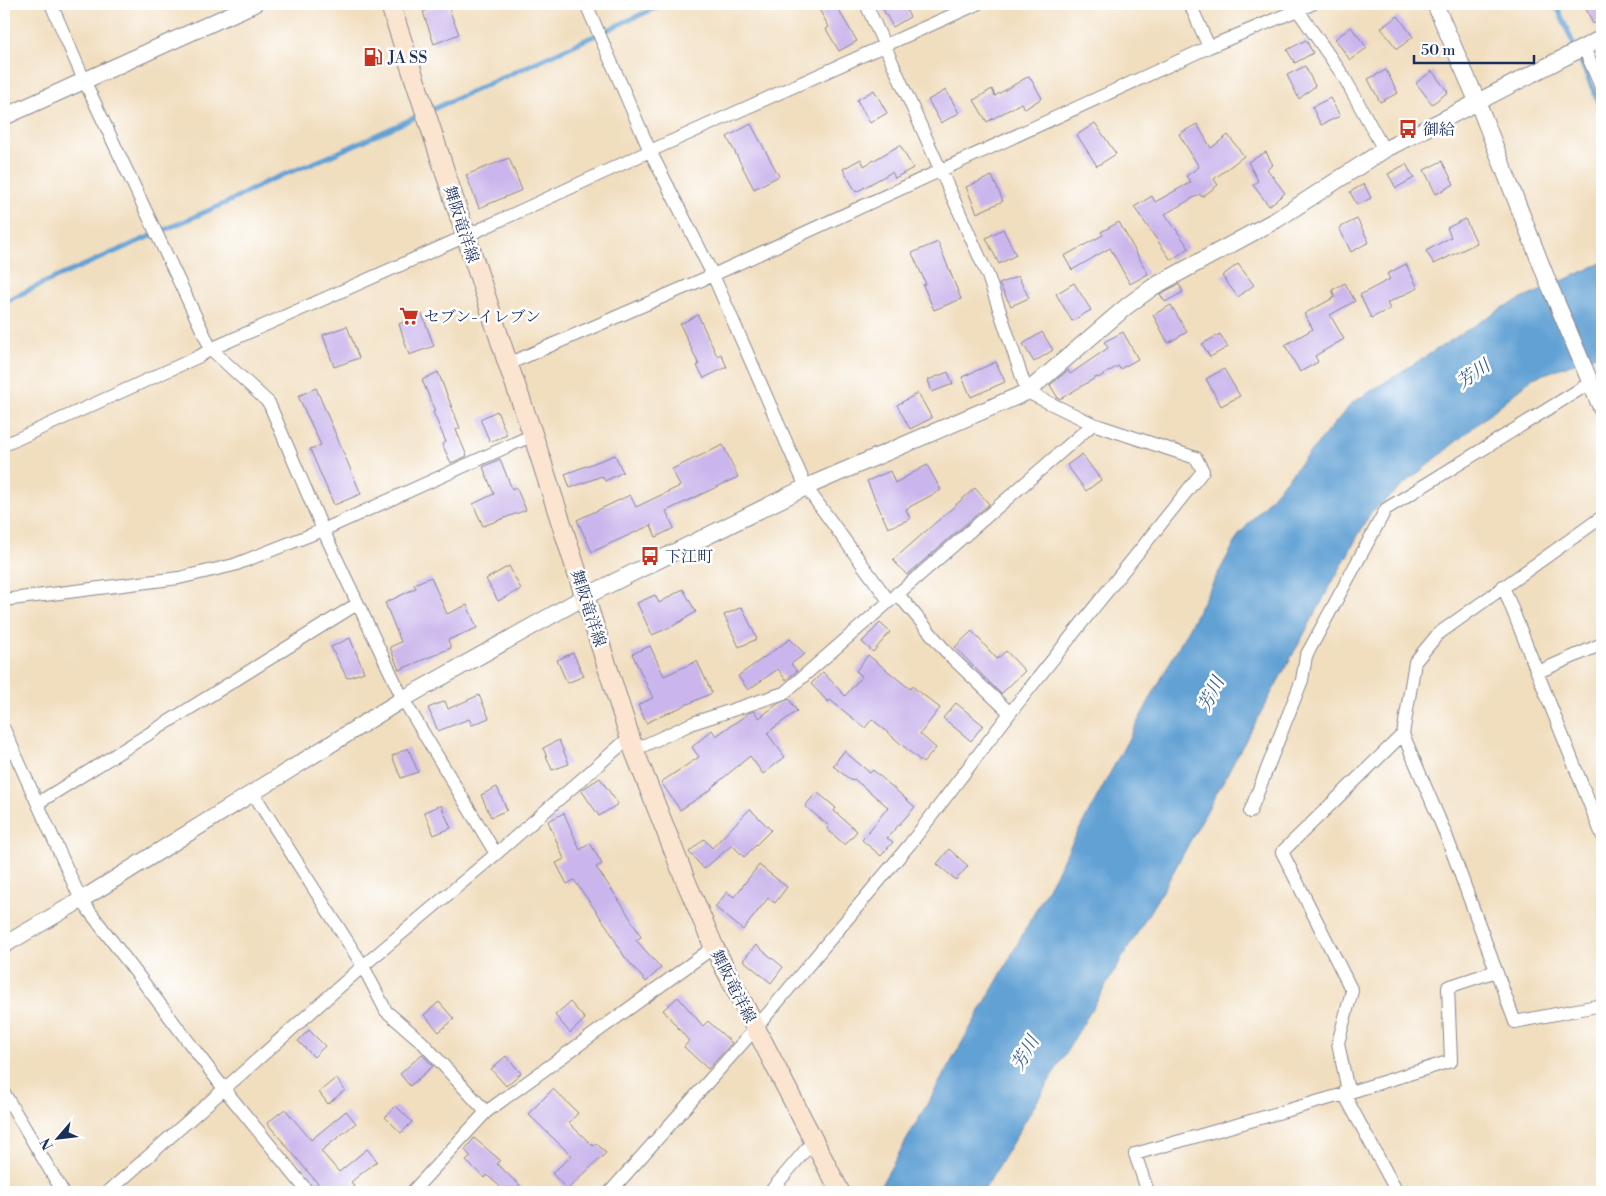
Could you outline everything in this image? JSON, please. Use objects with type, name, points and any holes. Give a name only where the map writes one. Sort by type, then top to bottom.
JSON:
[{"type":"main road","name":"舞阪竜洋線","points":[[390,4],[586,596],[632,744],[714,947],[840,1192]]},
{"type":"street","points":[[51,4],[84,80],[210,350],[269,403],[323,530],[403,699],[496,854]]},
{"type":"street","points":[[4,117],[254,4]]},
{"type":"street","points":[[586,4],[650,151],[713,275],[806,487],[893,597],[948,654],[1010,713]]},
{"type":"street","points":[[610,1192],[755,1029],[910,844],[1010,713],[1203,471],[1196,458],[1094,424],[1027,392],[988,276],[866,4]]},
{"type":"street","points":[[4,446],[210,350],[977,4]]},
{"type":"street","points":[[1190,4],[1209,48]]},
{"type":"street","points":[[508,364],[713,275],[1209,48],[1312,4]]},
{"type":"street","points":[[1435,4],[1478,102],[1548,282],[1602,410]]},
{"type":"street","points":[[1297,10],[1344,77],[1384,150]]},
{"type":"street","points":[[4,945],[81,900],[403,699],[586,596],[806,487],[1027,392],[1127,306],[1153,287],[1276,220],[1384,150],[1602,38]]},
{"type":"street","points":[[1584,48],[1602,88]]},
{"type":"street","points":[[1250,812],[1302,680],[1306,656],[1386,509],[1587,377]]},
{"type":"street","points":[[108,1192],[363,966],[496,854],[632,744],[784,693],[1094,424]]},
{"type":"street","points":[[4,600],[179,578],[234,565],[323,530],[533,435]]},
{"type":"street","points":[[1602,517],[1438,634],[1416,662],[1403,734],[1446,835],[1515,1022],[1602,1005]]},
{"type":"street","points":[[1503,586],[1602,835]]},
{"type":"street","points":[[38,803],[358,604]]},
{"type":"street","points":[[1538,672],[1602,644]]},
{"type":"street","points":[[4,729],[81,900],[225,1090],[308,1192]]},
{"type":"street","points":[[1397,1192],[1344,1094],[1347,1086],[1338,1043],[1352,991],[1282,852],[1403,734]]},
{"type":"street","points":[[253,793],[363,966],[386,1010],[422,1042],[486,1112]]},
{"type":"street","points":[[412,1192],[486,1112],[714,947]]},
{"type":"street","points":[[1148,1192],[1135,1154],[1451,1061],[1448,987],[1496,971]]},
{"type":"street","points":[[4,1093],[63,1192]]},
{"type":"street","points":[[770,1192],[814,1140]]},
{"type":"water","name":"芳川","points":[[1602,263],[1602,353],[1533,378],[1371,512],[1171,876],[983,1192],[877,1192],[1005,967],[1239,535],[1352,403],[1502,308]]},
{"type":"building","points":[[447,4],[459,34],[434,44],[423,12]]},
{"type":"building","points":[[816,4],[835,4],[857,41],[839,51],[826,29],[829,27]]},
{"type":"building","points":[[880,4],[903,4],[910,17],[893,27]]},
{"type":"building","points":[[1584,4],[1602,4],[1602,19],[1593,24]]},
{"type":"building","points":[[1398,16],[1413,37],[1397,49],[1381,28]]},
{"type":"building","points":[[1351,27],[1367,48],[1350,60],[1335,39]]},
{"type":"building","points":[[1306,40],[1313,53],[1295,63],[1287,50]]},
{"type":"building","points":[[1305,66],[1315,86],[1299,99],[1287,75]]},
{"type":"building","points":[[1386,70],[1398,93],[1380,102],[1368,79]]},
{"type":"building","points":[[1432,71],[1448,92],[1432,104],[1416,83]]},
{"type":"building","points":[[1029,76],[1042,98],[1025,109],[1021,103],[987,122],[974,100],[992,89],[995,96]]},
{"type":"building","points":[[874,90],[887,113],[870,123],[857,100]]},
{"type":"building","points":[[946,90],[959,113],[941,123],[928,100]]},
{"type":"building","points":[[1330,98],[1340,116],[1321,125],[1312,107]]},
{"type":"building","points":[[1095,123],[1116,154],[1097,166],[1077,135]]},
{"type":"building","points":[[751,124],[779,176],[754,189],[727,137]]},
{"type":"building","points":[[1197,124],[1211,148],[1228,135],[1244,156],[1214,179],[1218,185],[1202,197],[1200,194],[1165,214],[1189,248],[1171,260],[1134,207],[1152,196],[1155,202],[1191,182],[1186,176],[1199,167],[1179,134]]},
{"type":"building","points":[[900,145],[913,168],[895,178],[892,172],[856,192],[843,169],[861,159],[864,166]]},
{"type":"building","points":[[1266,152],[1273,165],[1267,169],[1285,193],[1269,206],[1253,185],[1258,181],[1248,162]]},
{"type":"building","points":[[509,158],[522,190],[479,208],[466,175]]},
{"type":"building","points":[[1442,161],[1454,184],[1436,194],[1424,170]]},
{"type":"building","points":[[1406,164],[1414,178],[1396,188],[1388,174]]},
{"type":"building","points":[[992,176],[1003,201],[977,213],[966,187]]},
{"type":"building","points":[[1364,184],[1371,198],[1357,205],[1350,192]]},
{"type":"building","points":[[1357,219],[1369,242],[1351,252],[1339,228]]},
{"type":"building","points":[[1465,219],[1477,243],[1434,264],[1426,251],[1451,237],[1447,228]]},
{"type":"building","points":[[1119,222],[1148,274],[1130,284],[1110,248],[1072,270],[1064,256],[1103,235],[1101,232]]},
{"type":"building","points":[[1003,229],[1016,255],[999,264],[986,238]]},
{"type":"building","points":[[938,242],[961,299],[934,310],[923,285],[926,284],[912,253]]},
{"type":"building","points":[[1238,264],[1254,285],[1238,297],[1222,276]]},
{"type":"building","points":[[1406,264],[1418,288],[1387,303],[1390,309],[1371,318],[1360,295],[1390,279],[1387,274]]},
{"type":"building","points":[[1018,276],[1029,298],[1011,306],[999,284]]},
{"type":"building","points":[[1074,283],[1091,310],[1072,321],[1056,294]]},
{"type":"building","points":[[1345,283],[1355,301],[1330,315],[1344,339],[1315,356],[1318,362],[1300,372],[1285,345],[1313,329],[1304,314],[1335,297],[1332,290]]},
{"type":"building","points":[[1179,284],[1183,292],[1165,302],[1160,294]]},
{"type":"building","points":[[1171,305],[1187,332],[1168,343],[1153,315]]},
{"type":"building","points":[[422,314],[434,346],[409,355],[399,324]]},
{"type":"building","points":[[698,315],[717,356],[721,354],[727,367],[704,378],[697,366],[699,365],[680,324]]},
{"type":"building","points":[[347,326],[359,358],[334,367],[323,335]]},
{"type":"building","points":[[1042,332],[1053,350],[1034,362],[1023,344]]},
{"type":"building","points":[[1123,332],[1138,359],[1120,369],[1118,366],[1060,399],[1058,398],[1050,385],[1068,370],[1070,374],[1108,348],[1104,342]]},
{"type":"building","points":[[1220,334],[1228,347],[1210,357],[1202,344]]},
{"type":"building","points":[[996,362],[1005,382],[971,397],[962,377]]},
{"type":"building","points":[[1224,369],[1240,396],[1221,406],[1206,379]]},
{"type":"building","points":[[438,372],[460,428],[456,430],[467,456],[451,463],[442,444],[446,442],[422,380]]},
{"type":"building","points":[[948,372],[953,384],[932,392],[928,380]]},
{"type":"building","points":[[316,388],[361,494],[334,505],[310,449],[321,445],[298,396]]},
{"type":"building","points":[[918,393],[932,418],[910,429],[897,405]]},
{"type":"building","points":[[497,411],[507,435],[490,442],[480,419]]},
{"type":"building","points":[[723,445],[738,477],[666,511],[674,528],[656,537],[651,525],[592,552],[577,520],[630,495],[636,507],[680,486],[672,469]]},
{"type":"building","points":[[1082,454],[1101,480],[1086,491],[1067,465]]},
{"type":"building","points":[[615,455],[623,472],[605,481],[602,476],[570,488],[565,474]]},
{"type":"building","points":[[500,459],[512,489],[516,487],[526,510],[483,526],[473,504],[494,494],[483,467]]},
{"type":"building","points":[[927,465],[941,490],[906,509],[910,519],[888,528],[867,481],[890,471],[895,483]]},
{"type":"building","points":[[975,488],[989,504],[907,575],[893,560]]},
{"type":"building","points":[[509,566],[521,589],[498,601],[486,579]]},
{"type":"building","points":[[431,577],[447,614],[467,605],[477,628],[448,640],[451,648],[399,670],[390,647],[401,642],[385,603],[416,588],[414,584]]},
{"type":"building","points":[[683,589],[696,612],[673,626],[652,635],[637,603],[655,595],[659,603]]},
{"type":"building","points":[[742,607],[757,639],[739,647],[724,615]]},
{"type":"building","points":[[880,623],[890,632],[873,652],[862,642]]},
{"type":"building","points":[[972,631],[997,659],[1006,651],[1025,671],[1001,694],[955,647]]},
{"type":"building","points":[[350,638],[364,672],[347,678],[331,647]]},
{"type":"building","points":[[790,639],[805,654],[791,664],[797,671],[786,680],[778,669],[748,690],[738,676]]},
{"type":"building","points":[[650,646],[664,676],[697,661],[712,693],[646,723],[638,705],[653,698],[632,654]]},
{"type":"building","points":[[573,653],[584,676],[567,683],[557,660]]},
{"type":"building","points":[[868,655],[910,689],[912,686],[940,708],[920,734],[936,748],[923,763],[872,719],[865,728],[830,700],[828,702],[811,684],[823,672],[845,696],[862,676],[856,671]]},
{"type":"building","points":[[479,695],[489,718],[472,725],[469,719],[438,731],[428,708],[445,701],[448,709]]},
{"type":"building","points":[[789,699],[797,711],[767,733],[785,757],[763,774],[750,756],[712,789],[680,810],[661,782],[699,757],[692,747],[712,730],[716,736],[749,713],[754,711],[759,718],[779,703]]},
{"type":"building","points":[[956,703],[983,725],[971,741],[943,718]]},
{"type":"building","points":[[559,740],[569,764],[552,770],[543,748]]},
{"type":"building","points":[[408,748],[418,772],[401,778],[392,756]]},
{"type":"building","points":[[844,751],[870,773],[873,770],[915,807],[887,838],[893,842],[881,856],[862,840],[888,807],[854,779],[852,781],[833,766]]},
{"type":"building","points":[[600,778],[618,804],[599,816],[581,790]]},
{"type":"building","points":[[497,787],[507,810],[491,817],[481,795]]},
{"type":"building","points":[[817,792],[836,808],[834,811],[857,831],[845,845],[827,829],[829,826],[805,806]]},
{"type":"building","points":[[441,805],[451,828],[434,835],[424,812]]},
{"type":"building","points":[[750,809],[771,830],[744,857],[732,845],[704,869],[689,852],[704,839],[712,848]]},
{"type":"building","points":[[564,813],[580,850],[590,843],[602,864],[596,867],[623,906],[641,937],[636,940],[661,968],[646,982],[624,956],[608,928],[574,880],[567,884],[556,863],[564,859],[548,821]]},
{"type":"building","points":[[949,849],[968,866],[956,880],[937,864]]},
{"type":"building","points":[[759,865],[787,887],[775,903],[768,898],[743,930],[715,907],[727,892],[734,897]]},
{"type":"building","points":[[756,945],[783,967],[771,983],[743,960]]},
{"type":"building","points":[[678,997],[703,1026],[708,1021],[732,1043],[708,1069],[684,1047],[689,1041],[663,1010]]},
{"type":"building","points":[[439,1002],[454,1019],[439,1032],[424,1015]]},
{"type":"building","points":[[570,1002],[585,1019],[570,1033],[555,1015]]},
{"type":"building","points":[[309,1030],[325,1046],[314,1057],[298,1041]]},
{"type":"building","points":[[422,1054],[433,1066],[410,1086],[400,1074]]},
{"type":"building","points":[[506,1056],[521,1073],[506,1086],[491,1069]]},
{"type":"building","points":[[336,1078],[345,1090],[328,1104],[319,1092]]},
{"type":"building","points":[[553,1089],[578,1113],[569,1123],[593,1146],[596,1143],[606,1153],[567,1190],[552,1173],[572,1156],[528,1114]]},
{"type":"building","points":[[396,1106],[412,1122],[401,1133],[385,1117]]},
{"type":"building","points":[[285,1109],[311,1140],[346,1111],[356,1123],[321,1151],[339,1172],[367,1149],[377,1161],[351,1182],[354,1186],[346,1192],[325,1192],[267,1123]]},
{"type":"building","points":[[474,1138],[500,1160],[497,1164],[527,1192],[506,1192],[487,1175],[485,1178],[466,1161],[471,1157],[465,1150]]},
{"type":"waterway","points":[[4,302],[228,202],[268,181],[328,157],[664,4]]},
{"type":"waterway","points":[[1556,4],[1602,110]]},
{"type":"place","name":"JA SS","points":[[373,57]]},
{"type":"place","name":"御給","points":[[1408,129]]},
{"type":"place","name":"セブン-イレブン","points":[[409,316]]},
{"type":"place","name":"下江町","points":[[650,556]]}]
